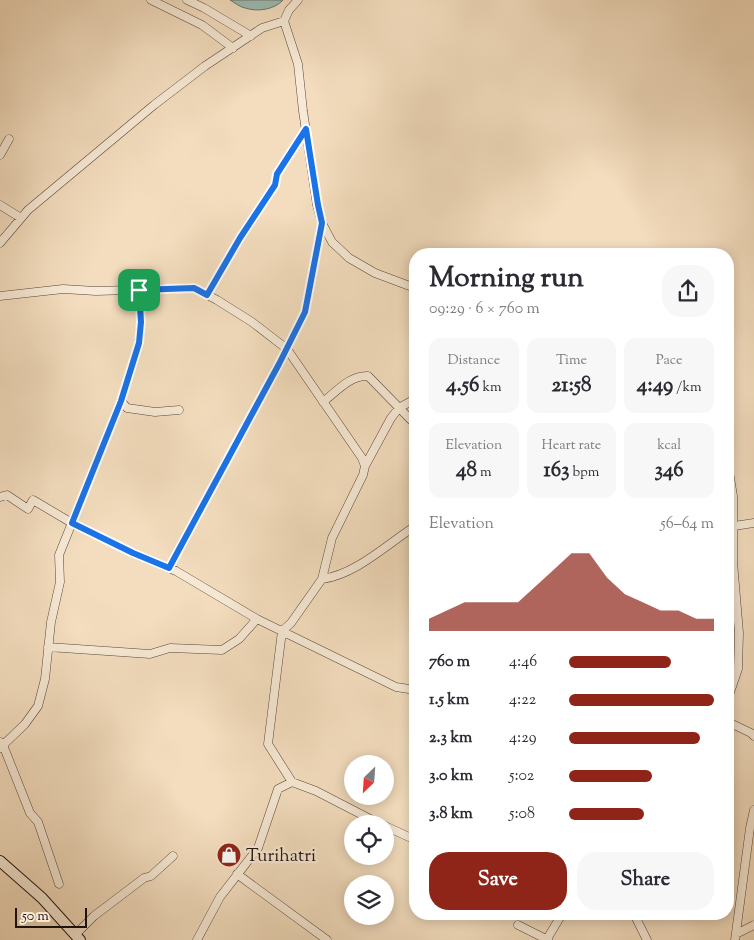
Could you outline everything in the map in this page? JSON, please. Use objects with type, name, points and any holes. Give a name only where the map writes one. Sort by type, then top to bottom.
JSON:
[{"type":"street","points":[[151,0],[202,25],[233,48]]},
{"type":"street","points":[[187,0],[251,36]]},
{"type":"street","points":[[298,0],[289,10],[284,21],[298,64],[306,129],[322,223],[332,242],[349,258],[375,273],[409,286]]},
{"type":"street","points":[[0,243],[28,210],[154,105],[205,66],[262,28],[284,21]]},
{"type":"street","points":[[207,295],[240,238],[275,185],[277,174],[306,129]]},
{"type":"street","points":[[0,155],[9,139]]},
{"type":"street","points":[[0,205],[21,218]]},
{"type":"street","points":[[169,568],[305,312],[322,223]]},
{"type":"street","points":[[0,296],[63,289],[96,291],[194,288],[252,322],[286,349],[362,458],[365,466]]},
{"type":"street","points":[[58,884],[38,822],[30,813],[1,745],[25,724],[38,706],[45,679],[51,622],[60,582],[59,555],[121,401],[139,343],[141,322],[139,290]]},
{"type":"street","points":[[323,402],[352,379],[368,376],[409,418]]},
{"type":"street","points":[[121,401],[127,408],[155,412],[178,410]]},
{"type":"street","points":[[363,815],[316,790],[292,782],[268,744],[282,631],[291,623],[322,579],[332,538],[365,466],[391,418],[400,408],[409,403]]},
{"type":"street","points":[[0,497],[6,495],[28,509],[33,500],[72,523],[133,553],[169,568],[258,619],[396,687],[409,689]]},
{"type":"street","points":[[734,530],[754,523]]},
{"type":"street","points":[[322,579],[333,578],[349,572],[409,530]]},
{"type":"street","points":[[734,575],[738,669],[734,681]]},
{"type":"street","points":[[48,647],[150,654],[170,648],[222,650],[239,639],[258,619]]},
{"type":"street","points":[[734,725],[752,733],[754,736]]},
{"type":"street","points":[[197,940],[220,897],[258,848],[278,788],[292,782]]},
{"type":"street","points":[[736,937],[750,860],[754,810]]},
{"type":"street","points":[[394,830],[409,837]]},
{"type":"street","points":[[0,861],[42,898],[77,937],[94,916],[144,878],[151,876],[173,856]]},
{"type":"street","points":[[237,874],[327,940]]},
{"type":"street","points":[[518,925],[548,939],[559,920]]},
{"type":"street","points":[[637,920],[647,940]]},
{"type":"street","points":[[736,937],[754,925]]},
{"type":"water","points":[[230,0],[283,0],[275,6],[260,10],[239,6]]},
{"type":"place","name":"Turihatri","points":[[229,855]]},
{"type":"route","points":[[306,129],[322,223],[305,312],[169,568],[133,553],[72,523],[121,401],[139,343],[141,322],[139,290],[194,288],[207,295],[240,238],[275,185],[277,174],[306,129]]}]
